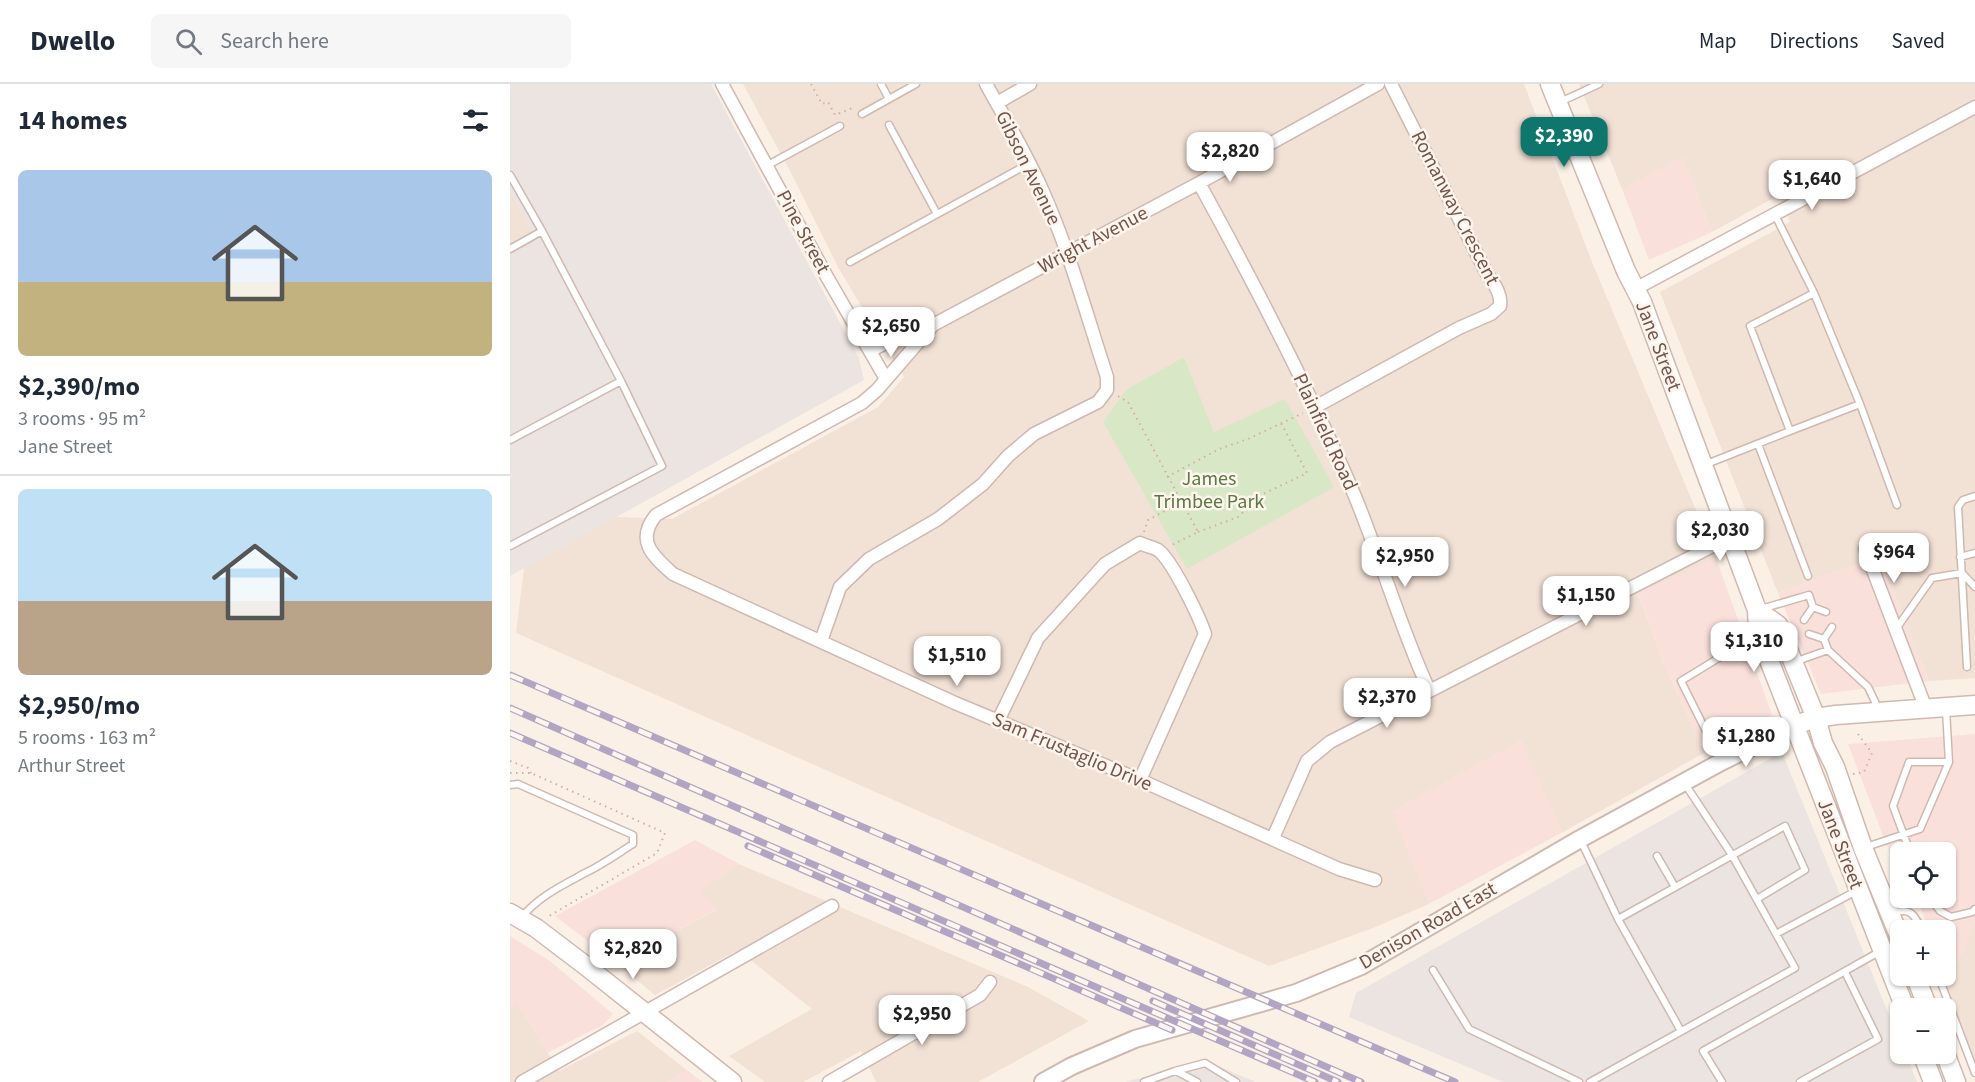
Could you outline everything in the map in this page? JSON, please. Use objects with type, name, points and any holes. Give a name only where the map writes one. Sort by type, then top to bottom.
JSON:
[{"type":"main road","name":"Jane Street","points":[[1550,84],[1635,289],[1704,465],[1757,610],[1759,635],[1901,998]]},
{"type":"main road","name":"Jane Street","points":[[1757,610],[1778,625],[1816,718],[1823,743],[1835,767],[1863,848],[1893,920]]},
{"type":"main road","points":[[1794,726],[1816,718],[1975,705]]},
{"type":"main road","points":[[515,916],[578,959],[732,1082]]},
{"type":"main road","points":[[1926,1064],[1933,1082]]},
{"type":"main road","points":[[1949,1064],[1956,1082]]},
{"type":"street","name":"Pine Street","points":[[723,84],[886,379]]},
{"type":"street","name":"Gibson Avenue","points":[[986,84],[1045,195],[1067,253],[1107,377],[1107,390]]},
{"type":"street","points":[[997,103],[1030,84]]},
{"type":"street","name":"Wright Avenue","points":[[870,351],[899,336],[933,325],[1199,183],[1378,84]]},
{"type":"street","name":"Romanway Crescent","points":[[1315,407],[1459,328],[1491,314],[1500,306],[1501,299],[1497,289],[1486,272],[1392,84]]},
{"type":"street","points":[[1635,289],[1975,107]]},
{"type":"street","name":"Plainfield Road","points":[[1199,183],[1266,307],[1315,407],[1354,496],[1429,690]]},
{"type":"street","name":"Wright Avenue","points":[[656,515],[862,403],[933,325]]},
{"type":"street","points":[[821,641],[840,588],[869,559],[938,519],[983,484],[1008,456],[1034,434],[1098,402],[1107,390]]},
{"type":"street","name":"Sam Frustaglio Drive","points":[[656,515],[648,526],[646,539],[653,556],[673,574],[998,721],[1140,780],[1339,869],[1375,880]]},
{"type":"street","points":[[1272,838],[1307,761],[1330,742],[1730,537]]},
{"type":"street","points":[[998,721],[1038,638],[1106,564],[1140,543],[1158,551],[1169,564],[1205,634],[1140,780]]},
{"type":"street","points":[[1865,549],[1926,709]]},
{"type":"street","name":"Denison Road East","points":[[1043,1082],[1072,1066],[1136,1039],[1296,993],[1361,966],[1580,839],[1721,762],[1794,726]]},
{"type":"street","points":[[522,1082],[832,906]]},
{"type":"street","points":[[829,1082],[980,995],[990,982]]},
{"type":"lane","points":[[881,84],[889,99]]},
{"type":"lane","points":[[862,114],[916,84]]},
{"type":"lane","points":[[1557,103],[1599,84]]},
{"type":"lane","points":[[889,125],[937,214]]},
{"type":"lane","points":[[768,165],[840,126]]},
{"type":"lane","points":[[850,262],[1030,163]]},
{"type":"lane","points":[[510,175],[621,381],[662,466],[510,546]]},
{"type":"lane","points":[[1775,214],[1814,293],[1860,404],[1897,505]]},
{"type":"lane","points":[[510,249],[542,231]]},
{"type":"lane","points":[[1790,431],[1750,326],[1814,293]]},
{"type":"lane","points":[[510,440],[621,381]]},
{"type":"lane","points":[[1704,465],[1860,404]]},
{"type":"lane","points":[[1758,444],[1808,576]]},
{"type":"lane","points":[[1967,667],[1958,507],[1963,500],[1975,496]]},
{"type":"lane","points":[[1960,556],[1975,553]]},
{"type":"lane","points":[[1896,629],[1932,578],[1962,573]]},
{"type":"lane","points":[[1962,573],[1975,587]]},
{"type":"lane","points":[[1757,610],[1809,595],[1816,616]]},
{"type":"lane","points":[[1813,607],[1826,612]]},
{"type":"lane","points":[[1804,620],[1813,607]]},
{"type":"lane","points":[[1824,639],[1832,627]]},
{"type":"lane","points":[[1821,630],[1828,650],[1868,687],[1880,711]]},
{"type":"lane","points":[[1809,634],[1824,639]]},
{"type":"lane","points":[[1721,762],[1681,681],[1759,635]]},
{"type":"lane","points":[[1793,662],[1828,650]]},
{"type":"lane","points":[[1863,848],[1920,829],[1949,762],[1946,708]]},
{"type":"lane","points":[[1906,842],[1893,806],[1909,762],[1949,762]]},
{"type":"lane","points":[[1590,1082],[1795,968],[1732,855],[1684,782]]},
{"type":"lane","points":[[510,785],[518,784],[633,835],[633,844],[586,873],[564,883],[515,916]]},
{"type":"lane","points":[[1618,919],[1785,826],[1805,870],[1757,899]]},
{"type":"lane","points":[[1580,839],[1618,919],[1681,1031]]},
{"type":"lane","points":[[1657,856],[1675,887]]},
{"type":"lane","points":[[1776,934],[1858,890]]},
{"type":"lane","points":[[1938,908],[1951,916],[1974,910]]},
{"type":"lane","points":[[1891,914],[1901,910],[1910,912],[1917,920]]},
{"type":"lane","points":[[1722,1082],[1703,1051],[1882,950]]},
{"type":"lane","points":[[1433,969],[1469,1029],[1579,1082]]},
{"type":"lane","points":[[1800,1082],[1878,1039],[1845,972]]},
{"type":"lane","points":[[1942,986],[1975,1073]]},
{"type":"lane","points":[[1144,1082],[1205,1063],[1236,1082]]},
{"type":"lane","points":[[1175,1071],[1197,1082]]},
{"type":"path","points":[[811,84],[822,104],[828,102],[835,115],[858,105],[862,114]]},
{"type":"path","points":[[1107,390],[1128,402],[1198,532]]},
{"type":"path","points":[[1167,477],[1219,449],[1248,439],[1315,407]]},
{"type":"path","points":[[1158,551],[1198,532],[1239,517],[1261,495],[1307,473],[1281,423]]},
{"type":"path","points":[[1140,543],[1148,520],[1182,502]]},
{"type":"path","points":[[1848,775],[1864,772],[1872,753],[1858,734]]},
{"type":"path","points":[[510,761],[528,768],[531,773]]},
{"type":"path","points":[[510,773],[531,773],[666,833],[657,854],[549,916]]},
{"type":"shaded area","points":[[510,84],[711,84],[859,358],[864,380],[510,576],[510,250],[535,237],[510,191]]},
{"type":"shaded area","points":[[743,84],[1524,84],[1592,262],[1716,558],[1638,594],[1663,661],[1704,753],[1563,832],[1520,741],[1393,811],[1429,904],[1373,928],[1269,966],[516,633],[524,568],[616,517],[672,519],[878,407],[904,377],[839,269]]},
{"type":"shaded area","points":[[1579,84],[1975,84],[1975,678],[1929,681],[1880,556],[1778,593],[1660,292],[1790,222],[1779,195],[1712,232],[1683,158],[1622,189]]},
{"type":"shaded area","points":[[1683,157],[1712,232],[1649,260],[1622,189]]},
{"type":"shaded area","points":[[510,191],[535,237],[510,250]]},
{"type":"shaded area","points":[[1880,556],[1929,681],[1821,694],[1778,593]]},
{"type":"shaded area","points":[[1716,558],[1772,715],[1704,753],[1663,661],[1638,593]]},
{"type":"shaded area","points":[[1975,734],[1975,922],[1956,966],[1956,920],[1925,920],[1921,908],[1956,908],[1956,842],[1890,842],[1890,854],[1848,744]]},
{"type":"shaded area","points":[[1521,740],[1563,832],[1429,904],[1392,811]]},
{"type":"shaded area","points":[[1782,752],[1890,1017],[1890,1064],[1910,1064],[1917,1082],[1503,1082],[1349,1017],[1356,993]]},
{"type":"shaded area","points":[[695,840],[739,864],[699,890],[718,909],[615,962],[555,916]]},
{"type":"shaded area","points":[[739,864],[1028,987],[1089,1021],[978,1082],[876,1082],[861,1051],[803,1082],[765,1082],[729,1056],[812,1009],[738,950],[655,995],[615,962],[717,910],[699,890]]},
{"type":"shaded area","points":[[1975,922],[1975,1063],[1956,1015],[1956,998],[1950,998],[1946,989],[1947,986],[1956,986],[1956,966]]},
{"type":"shaded area","points":[[510,936],[550,961],[613,1014],[603,1025],[547,1053],[516,1003],[510,1007]]},
{"type":"shaded area","points":[[516,1002],[559,1071],[637,1031],[702,1082],[510,1082],[510,1007]]},
{"type":"shaded area","points":[[1206,1061],[1256,1082],[1125,1082]]},
{"type":"shaded area","points":[[687,1070],[702,1082],[666,1082]]},
{"type":"green space","name":"James Trimbee Park","points":[[1184,357],[1214,432],[1285,399],[1334,487],[1187,569],[1103,422],[1126,390]]},
{"type":"railway","points":[[510,675],[1455,1082]]},
{"type":"railway","points":[[510,708],[1361,1082]]},
{"type":"railway","points":[[510,733],[1315,1082]]},
{"type":"railway","points":[[748,846],[1172,1030]]},
{"type":"railway","points":[[1153,1001],[1338,1082]]}]
